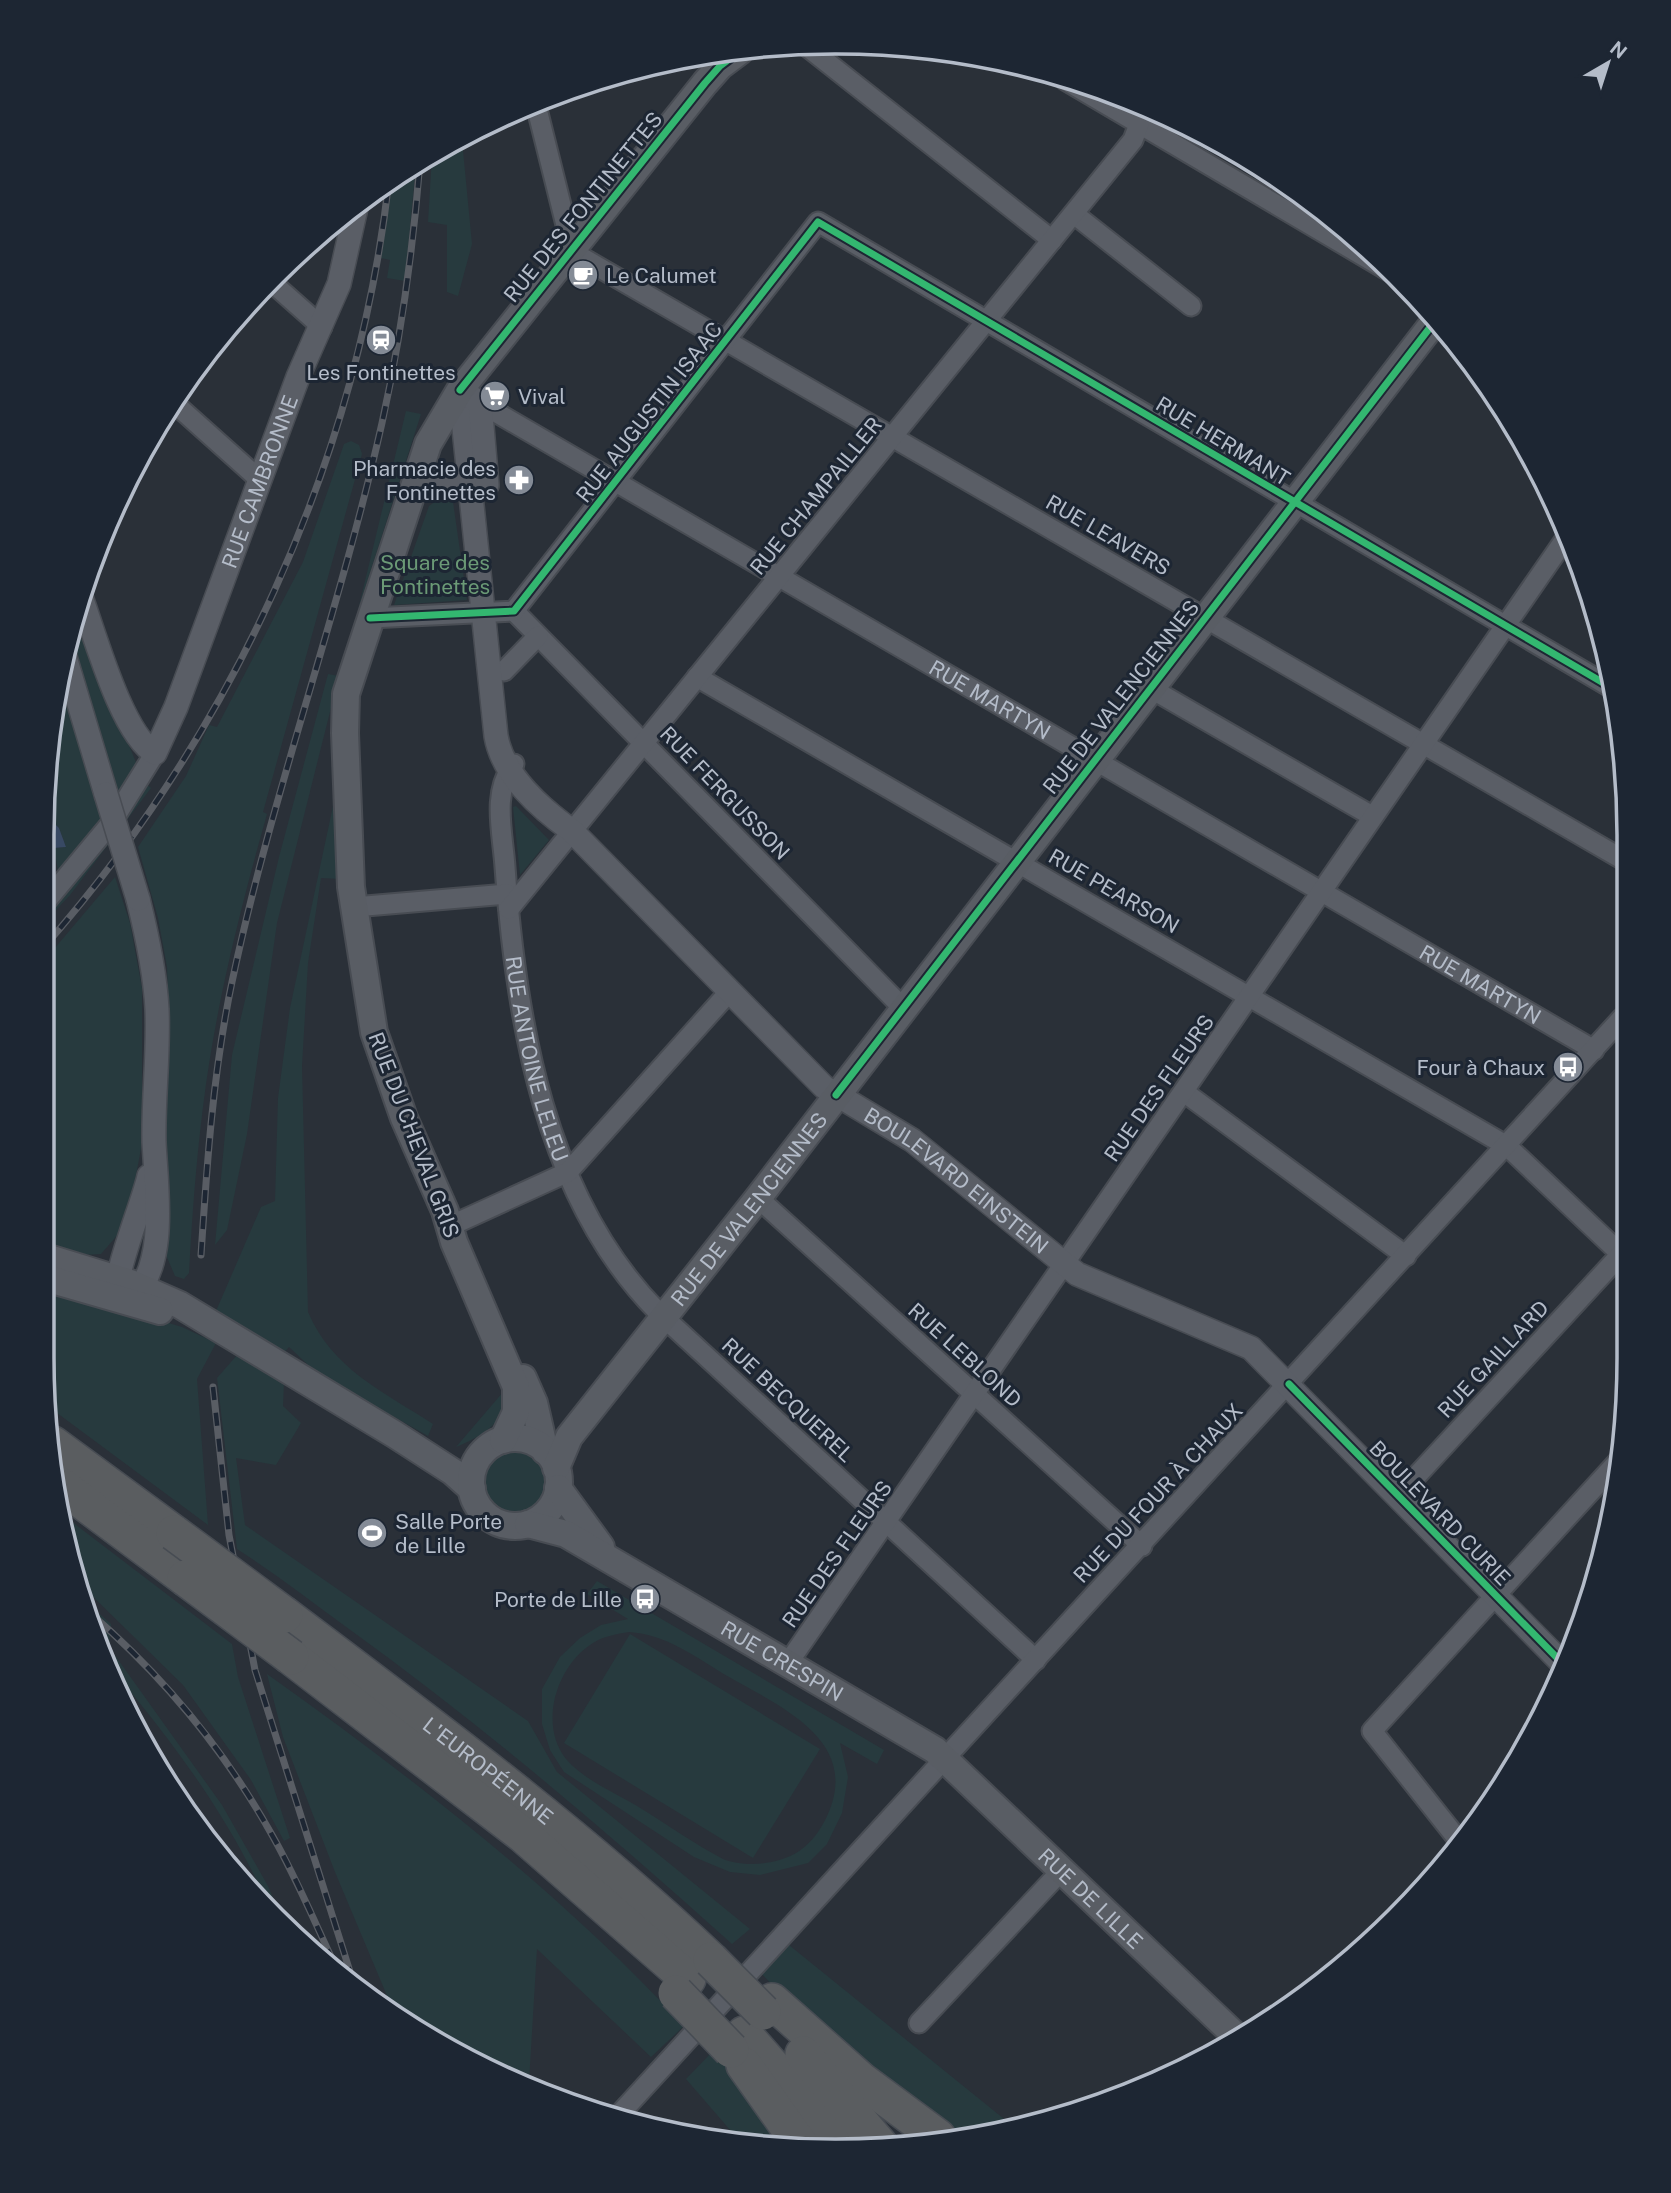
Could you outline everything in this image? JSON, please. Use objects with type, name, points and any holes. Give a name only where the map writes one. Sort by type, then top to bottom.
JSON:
[{"type":"highway","name":"L'EUROPÉENNE","points":[[60,1449],[483,1765],[586,1868],[699,1971],[872,2138]]},
{"type":"highway","name":"L'EUROPÉENNE","points":[[66,1489],[442,1771],[586,1868]]},
{"type":"highway","points":[[586,1868],[639,1955],[699,1971],[752,2024],[837,2060],[932,2132]]},
{"type":"highway","name":"L'EUROPÉENNE","points":[[752,2024],[838,2139]]},
{"type":"highway","points":[[752,2024],[774,2103],[796,2137]]},
{"type":"main road","name":"RUE DES FONTINETTES","points":[[345,705],[350,676],[428,444],[472,408],[572,248],[713,73],[726,62]]},
{"type":"main road","name":"RUE DE VALENCIENNES","points":[[553,1469],[569,1437],[758,1198],[1429,328]]},
{"type":"main road","name":"RUE DU CHEVAL GRIS","points":[[345,705],[354,907],[364,984],[380,1055],[400,1109],[450,1226],[457,1250],[502,1348],[518,1397],[514,1418],[492,1446]]},
{"type":"main road","points":[[54,1261],[127,1292],[198,1315],[394,1434],[453,1472],[472,1489]]},
{"type":"main road","points":[[54,1279],[127,1292]]},
{"type":"main road","name":"RUE DU CHEVAL GRIS","points":[[502,1348],[531,1394],[553,1469]]},
{"type":"main road","points":[[394,1434],[443,1455],[492,1446],[527,1440],[553,1469],[548,1510],[528,1524],[509,1525],[492,1519],[478,1506],[472,1489],[472,1471],[492,1446]]},
{"type":"main road","name":"RUE CRESPIN","points":[[553,1469],[589,1534],[617,1562]]},
{"type":"main road","name":"RUE CRESPIN","points":[[528,1524],[558,1530],[617,1562],[910,1734],[946,1760]]},
{"type":"main road","name":"RUE DE LILLE","points":[[946,1760],[1231,2031]]},
{"type":"street","points":[[817,55],[1052,240]]},
{"type":"street","points":[[1101,101],[1330,231]]},
{"type":"street","points":[[538,114],[572,248]]},
{"type":"street","name":"RUE CHAMPAILLER","points":[[508,901],[572,831],[988,321],[1133,140],[1139,116]]},
{"type":"street","points":[[1074,214],[1191,306]]},
{"type":"street","name":"RUE CAMBRONNE","points":[[155,753],[176,707],[298,377],[322,327],[344,270],[353,221]]},
{"type":"street","name":"RUE HERMANT","points":[[818,222],[1294,504],[1504,626],[1601,677]]},
{"type":"street","name":"RUE AUGUSTIN ISAAC","points":[[500,612],[617,482],[818,222]]},
{"type":"street","name":"RUE LEAVERS","points":[[572,248],[581,257],[727,342],[1617,856]]},
{"type":"street","points":[[278,288],[322,327]]},
{"type":"street","points":[[472,408],[480,487],[500,612],[496,736],[500,756],[511,767]]},
{"type":"street","name":"RUE MARTYN","points":[[472,408],[617,482],[1594,1050]]},
{"type":"street","points":[[181,410],[260,481]]},
{"type":"street","points":[[418,476],[480,487]]},
{"type":"street","name":"RUE DES FLEURS","points":[[788,1663],[1560,546]]},
{"type":"street","points":[[370,618],[500,612]]},
{"type":"street","name":"RUE FERGUSSON","points":[[500,612],[538,636],[903,1008]]},
{"type":"street","name":"RUE ANTOINE LELEU","points":[[500,612],[511,767],[503,781],[500,801],[508,901],[533,1065],[568,1171],[602,1243],[625,1276],[663,1316]]},
{"type":"street","points":[[54,892],[112,822],[155,753],[138,740],[127,719],[87,613]]},
{"type":"street","points":[[504,671],[538,636]]},
{"type":"street","points":[[71,676],[138,899],[152,964],[157,1006],[157,1223],[154,1251],[127,1292]]},
{"type":"street","name":"RUE PEARSON","points":[[698,677],[1507,1146],[1617,1249]]},
{"type":"street","points":[[1150,688],[1372,816]]},
{"type":"street","name":"BOULEVARD EINSTEIN","points":[[511,767],[818,1082],[912,1140],[1065,1265],[1086,1278],[1245,1343],[1289,1384]]},
{"type":"street","points":[[354,907],[508,901]]},
{"type":"street","points":[[450,1226],[568,1171],[730,991]]},
{"type":"street","name":"RUE DU FOUR À CHAUX","points":[[624,2109],[1617,1024]]},
{"type":"street","points":[[1184,1092],[1406,1256]]},
{"type":"street","name":"RUE LEBLOND","points":[[758,1198],[1142,1545]]},
{"type":"street","name":"RUE GAILLARD","points":[[1398,1496],[1617,1259]]},
{"type":"street","name":"RUE BECQUEREL","points":[[663,1316],[1036,1660]]},
{"type":"street","name":"BOULEVARD CURIE","points":[[1289,1384],[1556,1657]]},
{"type":"street","points":[[1454,1834],[1372,1731],[1608,1472]]},
{"type":"street","points":[[919,2023],[1062,1870]]},
{"type":"green space","points":[[463,149],[472,244],[458,296],[447,292],[447,225],[428,222],[431,167]]},
{"type":"green space","points":[[415,178],[405,281],[387,278],[390,260],[381,258],[391,194]]},
{"type":"green space","points":[[406,411],[421,414],[358,610]]},
{"type":"green space","points":[[351,441],[359,445],[362,454],[263,812],[267,814],[221,996],[201,1128],[189,1273],[184,1279],[175,1276],[163,1248],[169,1019],[167,967],[158,918],[138,847],[186,776],[209,725],[217,727],[303,562],[344,444]]},
{"type":"green space","name":"Square des Fontinettes","points":[[440,498],[453,502],[467,600],[394,605],[429,506]]},
{"type":"green space","points":[[82,630],[144,782],[151,788],[54,912],[54,876],[58,871],[54,848],[66,847],[54,823],[61,734],[69,683]]},
{"type":"green space","points":[[328,674],[339,676],[277,923],[247,1134],[227,1230],[215,1245],[232,1055],[279,857]]},
{"type":"green space","points":[[333,806],[339,809],[341,879],[321,878],[308,963],[302,1066],[308,1312],[318,1332],[345,1364],[378,1390],[433,1424],[428,1436],[319,1375],[289,1347],[280,1357],[213,1318],[261,1207],[275,1201],[278,1098],[290,1008]]},
{"type":"green space","points":[[516,806],[549,840],[520,875],[513,807]]},
{"type":"green space","points":[[115,877],[130,923],[142,988],[142,1143],[127,1224],[101,1254],[85,1255],[54,1247],[54,949]]},
{"type":"green space","points":[[54,1289],[182,1327],[216,1343],[197,1379],[208,1525],[56,1412]]},
{"type":"green space","points":[[238,1354],[284,1382],[283,1406],[301,1423],[276,1465],[236,1458],[245,1525],[528,1721],[557,1772],[750,1929],[732,1944],[497,1742],[399,1666],[237,1549],[217,1378]]},
{"type":"green space","points":[[504,1391],[503,1411],[492,1427],[456,1447]]},
{"type":"green space","points":[[514,1449],[527,1452],[537,1459],[544,1469],[547,1482],[544,1495],[537,1505],[527,1512],[514,1515],[501,1512],[491,1505],[484,1495],[481,1482],[484,1469],[491,1459],[501,1452]]},
{"type":"green space","points":[[72,1522],[232,1644],[238,1677],[290,1838],[284,1841],[251,1780],[183,1685],[92,1596]]},
{"type":"green space","points":[[597,1581],[884,1750],[877,1764],[840,1743],[848,1777],[842,1813],[827,1844],[808,1863],[760,1875],[730,1872],[694,1857],[564,1772],[550,1750],[542,1724],[542,1689],[560,1657],[580,1638],[601,1625],[628,1619],[587,1594]],"holes":[[[629,1632],[643,1634],[681,1648],[773,1702],[814,1732],[827,1751],[835,1772],[834,1796],[823,1824],[806,1846],[784,1859],[760,1864],[723,1859],[590,1779],[566,1759],[553,1729],[553,1713],[555,1696],[570,1665],[580,1653],[602,1639]]]},
{"type":"green space","points":[[97,1612],[111,1624],[109,1644]]},
{"type":"green space","points":[[630,1634],[820,1749],[753,1858],[564,1743]]},
{"type":"green space","points":[[112,1652],[222,1805],[274,1901],[259,1884],[225,1822],[164,1734],[130,1692]]},
{"type":"green space","points":[[267,1674],[378,1755],[485,1840],[587,1929],[684,2026],[651,2057],[537,1949],[529,2076],[445,2034],[401,2007],[388,1997],[335,1872],[283,1737]]},
{"type":"green space","points":[[789,1945],[1005,2120],[952,2130],[831,2040],[762,1974]]},
{"type":"green space","points":[[714,2050],[806,2138],[731,2132],[686,2079]]},
{"type":"water","points":[[54,823],[59,828],[66,847],[54,848]]},
{"type":"railway","points":[[201,1255],[208,1152],[225,1016],[266,841],[346,563],[382,423],[406,293],[419,175]]},
{"type":"railway","points":[[54,935],[111,865],[172,778],[227,686],[274,590],[315,491],[348,389],[373,286],[386,197]]},
{"type":"railway","points":[[213,1387],[229,1535],[255,1670],[349,1968]]},
{"type":"railway","points":[[101,1623],[143,1663],[191,1716],[234,1773],[281,1851],[329,1952]]},
{"type":"cycle path","points":[[460,390],[705,83],[725,62]]},
{"type":"cycle path","points":[[370,618],[514,611],[818,222],[1602,682]]},
{"type":"cycle path","points":[[836,1095],[1429,328]]},
{"type":"cycle path","points":[[1289,1384],[1556,1657]]},
{"type":"place","name":"Le Calumet","points":[[583,275]]},
{"type":"place","name":"Les Fontinettes","points":[[381,340]]},
{"type":"place","name":"Vival","points":[[495,396]]},
{"type":"place","name":"Pharmacie des Fontinettes","points":[[519,480]]},
{"type":"place","name":"Four à Chaux","points":[[1568,1067]]},
{"type":"place","name":"Salle Porte de Lille","points":[[372,1533]]},
{"type":"place","name":"Porte de Lille","points":[[645,1599]]}]
